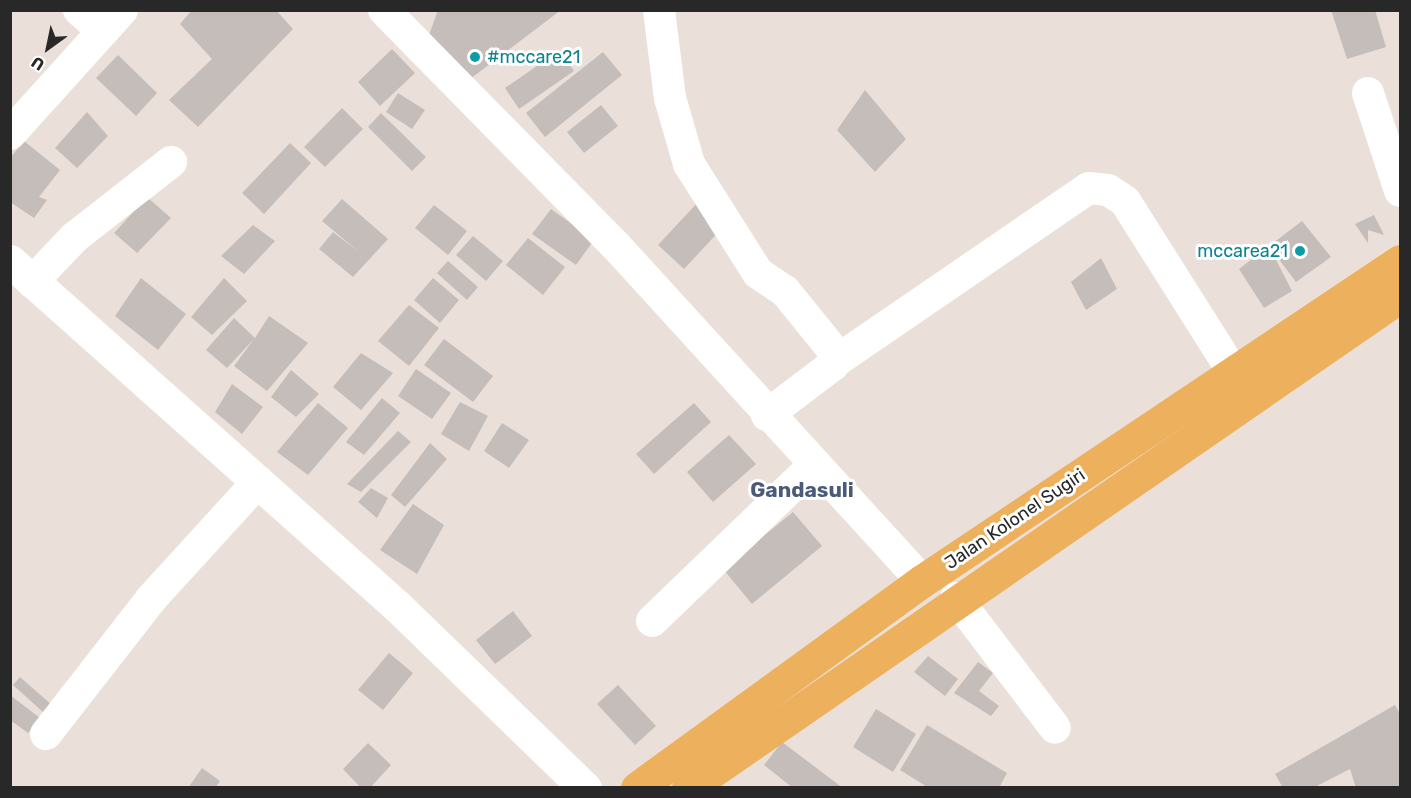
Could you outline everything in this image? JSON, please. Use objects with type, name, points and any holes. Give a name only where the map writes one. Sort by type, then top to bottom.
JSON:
[{"type":"main road","name":"Jalan Kolonel Sugiri","points":[[637,788],[922,581],[1401,261]]},
{"type":"main road","points":[[688,788],[956,598],[1401,296]]},
{"type":"main road","points":[[967,551],[985,578]]},
{"type":"street","points":[[10,134],[112,21],[79,10]]},
{"type":"street","points":[[384,10],[609,239],[812,467],[922,581]]},
{"type":"street","points":[[659,10],[670,98],[689,164],[758,273],[785,291],[836,361]]},
{"type":"street","points":[[1368,93],[1401,191]]},
{"type":"street","points":[[171,162],[75,237],[21,272],[407,616],[585,788]]},
{"type":"street","points":[[767,415],[836,361],[1089,188],[1108,190],[1125,201],[1233,372]]},
{"type":"street","points":[[652,621],[812,467]]},
{"type":"street","points":[[46,734],[151,599],[258,482]]},
{"type":"street","points":[[956,598],[1055,728]]},
{"type":"building","points":[[192,10],[276,10],[293,29],[198,127],[169,100],[212,59],[180,24]]},
{"type":"building","name":"#mccare21","points":[[438,10],[561,10],[470,79],[429,35]]},
{"type":"building","points":[[1331,10],[1375,10],[1386,47],[1347,59]]},
{"type":"building","points":[[392,49],[415,73],[380,106],[358,82]]},
{"type":"building","points":[[560,50],[574,71],[519,109],[505,88]]},
{"type":"building","points":[[603,52],[622,75],[545,137],[526,113]]},
{"type":"building","points":[[118,55],[157,93],[136,116],[96,78]]},
{"type":"building","points":[[865,90],[906,139],[875,172],[837,130]]},
{"type":"building","points":[[398,93],[425,110],[412,129],[386,112]]},
{"type":"building","points":[[601,105],[618,126],[584,153],[567,132]]},
{"type":"building","points":[[342,108],[363,129],[325,167],[304,147]]},
{"type":"building","points":[[87,112],[108,136],[77,168],[55,148]]},
{"type":"building","points":[[381,113],[426,157],[412,171],[368,127]]},
{"type":"building","points":[[24,141],[60,170],[39,197],[47,200],[34,218],[10,202],[10,158]]},
{"type":"building","points":[[290,143],[311,163],[264,214],[242,193]]},
{"type":"building","points":[[147,197],[171,218],[137,253],[114,233]]},
{"type":"building","points":[[342,199],[388,239],[353,277],[319,249],[333,232],[359,252],[322,221]]},
{"type":"building","points":[[699,201],[725,225],[684,269],[658,245]]},
{"type":"building","points":[[434,205],[467,231],[448,255],[415,228]]},
{"type":"building","points":[[551,209],[594,240],[576,265],[532,234]]},
{"type":"building","points":[[1374,215],[1384,235],[1368,230],[1368,243],[1355,224]]},
{"type":"building","name":"mccarea21","points":[[1302,221],[1331,257],[1296,282],[1269,246]]},
{"type":"building","points":[[253,225],[275,241],[244,274],[221,256]]},
{"type":"building","points":[[473,236],[503,261],[486,281],[456,255]]},
{"type":"building","points":[[528,238],[565,267],[543,295],[506,265]]},
{"type":"building","points":[[1269,246],[1292,291],[1264,308],[1239,269]]},
{"type":"building","points":[[1101,258],[1117,289],[1086,310],[1071,282]]},
{"type":"building","points":[[448,261],[478,287],[467,300],[437,273]]},
{"type":"building","points":[[141,278],[186,314],[158,350],[115,316]]},
{"type":"building","points":[[224,278],[247,301],[212,335],[191,317]]},
{"type":"building","points":[[433,278],[459,300],[440,323],[414,300]]},
{"type":"building","points":[[409,305],[439,328],[409,366],[378,341]]},
{"type":"building","points":[[269,316],[308,343],[267,391],[234,366],[254,339],[227,368],[206,350],[234,318],[255,338]]},
{"type":"building","points":[[444,339],[493,376],[473,402],[424,365]]},
{"type":"building","points":[[361,353],[393,373],[361,410],[333,387]]},
{"type":"building","points":[[416,369],[451,393],[432,419],[398,396]]},
{"type":"building","points":[[291,370],[319,394],[296,417],[271,397]]},
{"type":"building","points":[[232,384],[263,407],[242,434],[215,412]]},
{"type":"building","points":[[382,398],[400,413],[364,455],[346,442]]},
{"type":"building","points":[[460,402],[488,416],[469,451],[441,434]]},
{"type":"building","points":[[318,403],[348,428],[308,475],[277,452]]},
{"type":"building","points":[[694,403],[711,422],[654,474],[636,454]]},
{"type":"building","points":[[502,423],[529,440],[509,468],[484,451]]},
{"type":"building","points":[[398,431],[411,442],[361,492],[347,484]]},
{"type":"building","points":[[729,435],[756,464],[713,502],[687,472]]},
{"type":"building","points":[[430,443],[447,459],[405,507],[391,495]]},
{"type":"building","points":[[371,488],[388,498],[377,518],[358,502]]},
{"type":"building","points":[[413,504],[444,525],[417,574],[380,550]]},
{"type":"building","points":[[793,512],[822,546],[752,604],[723,569]]},
{"type":"building","points":[[513,611],[532,636],[495,664],[476,640]]},
{"type":"building","points":[[389,653],[413,673],[383,710],[358,690]]},
{"type":"building","points":[[928,656],[958,679],[945,696],[914,672]]},
{"type":"building","points":[[978,662],[993,673],[979,691],[999,706],[991,716],[954,693]]},
{"type":"building","points":[[20,677],[52,705],[44,713],[13,685]]},
{"type":"building","points":[[618,685],[656,726],[635,745],[597,704]]},
{"type":"building","points":[[10,695],[40,718],[28,733],[10,720]]},
{"type":"building","points":[[1395,705],[1400,714],[1400,788],[1356,788],[1350,769],[1313,788],[1283,788],[1275,774]]},
{"type":"building","points":[[876,709],[916,734],[893,772],[853,747]]},
{"type":"building","points":[[927,725],[1007,773],[999,788],[929,788],[900,770]]},
{"type":"building","points":[[782,742],[843,788],[793,788],[764,765]]},
{"type":"building","points":[[368,743],[391,765],[370,788],[361,788],[343,769]]},
{"type":"building","points":[[202,768],[220,781],[215,788],[188,788]]},
{"type":"place","name":"#mccare21","points":[[475,57]]},
{"type":"place","name":"mccarea21","points":[[1300,251]]},
{"type":"district","name":"Gandasuli","points":[[802,490]]}]
